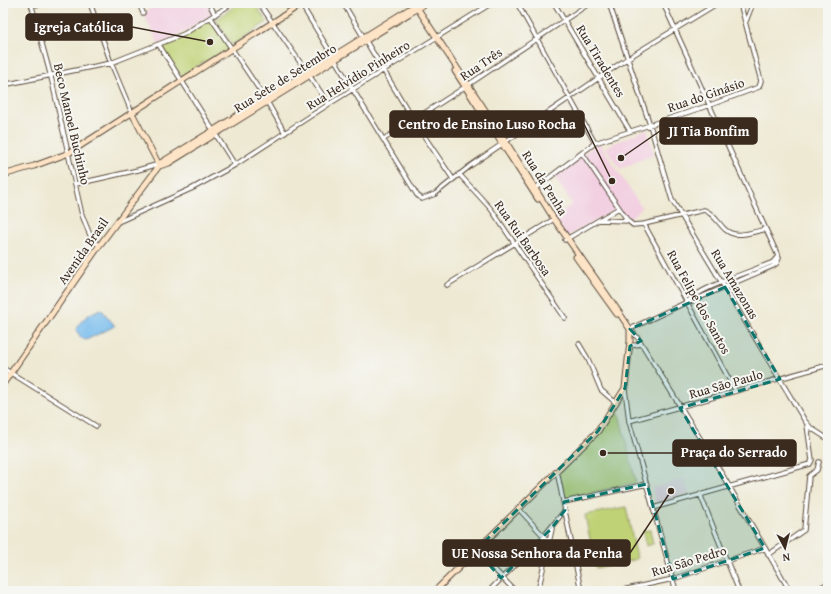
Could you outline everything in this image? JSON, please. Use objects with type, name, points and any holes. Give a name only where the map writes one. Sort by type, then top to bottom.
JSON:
[{"type":"street","points":[[32,4],[55,3]]},
{"type":"street","points":[[90,3],[111,64],[157,165]]},
{"type":"street","points":[[139,3],[143,13]]},
{"type":"street","points":[[209,3],[216,14]]},
{"type":"street","points":[[3,85],[51,77],[111,64],[184,34],[233,3]]},
{"type":"street","points":[[259,3],[329,104]]},
{"type":"street","points":[[3,174],[34,166],[69,153],[302,3],[418,198],[424,199],[430,197],[459,174],[628,58],[718,3]]},
{"type":"street","points":[[343,3],[414,121],[453,179]]},
{"type":"street","name":"Rua Sete de Setembro","points":[[76,184],[157,165],[215,133],[266,100],[309,75],[417,5],[426,3]]},
{"type":"street","name":"Rua Helvídio Pinheiro","points":[[117,222],[187,191],[235,165],[329,104],[492,3]]},
{"type":"street","points":[[517,3],[571,97],[595,143]]},
{"type":"street","name":"Rua Tiradentes","points":[[554,3],[600,77],[630,131]]},
{"type":"street","name":"Rua Três","points":[[384,139],[414,121],[590,3]]},
{"type":"street","name":"Rua Amazonas","points":[[609,3],[650,125],[669,191],[681,216],[808,425],[828,439]]},
{"type":"street","points":[[663,3],[778,257],[769,264],[691,298],[687,302],[630,330],[630,346],[624,388],[629,421],[676,591]]},
{"type":"street","points":[[740,3],[745,20]]},
{"type":"street","points":[[745,20],[753,3]]},
{"type":"street","name":"Beco Manoel Buchinho","points":[[32,4],[51,77],[86,228],[99,246]]},
{"type":"street","name":"Rua da Penha","points":[[417,5],[466,86],[566,240],[603,295],[641,344],[790,591]]},
{"type":"street","points":[[210,18],[232,48],[266,100],[285,133]]},
{"type":"street","points":[[39,32],[96,19]]},
{"type":"street","name":"Rua do Ginásio","points":[[534,189],[595,143],[710,105],[761,85],[762,81],[745,20]]},
{"type":"street","points":[[159,45],[235,165]]},
{"type":"street","points":[[582,152],[628,221],[633,225],[681,216],[699,210],[710,212],[726,230],[736,234],[766,229]]},
{"type":"street","name":"Avenida Brasil","points":[[3,384],[28,351],[99,246],[157,165]]},
{"type":"street","name":"Rua Rui Barbosa","points":[[459,174],[487,203],[565,318]]},
{"type":"street","points":[[566,240],[619,208]]},
{"type":"street","points":[[447,285],[553,219]]},
{"type":"street","points":[[598,220],[628,221]]},
{"type":"street","name":"Rua Felipe dos Santos","points":[[644,224],[735,390]]},
{"type":"street","points":[[579,344],[588,359],[601,390],[616,403]]},
{"type":"street","points":[[630,346],[641,344]]},
{"type":"street","name":"Rua São Paulo","points":[[629,421],[680,408],[735,390],[828,365]]},
{"type":"street","points":[[3,368],[96,426]]},
{"type":"street","points":[[435,591],[598,431],[624,388]]},
{"type":"street","points":[[653,508],[810,464],[812,460],[808,425]]},
{"type":"street","points":[[768,555],[804,530],[809,476],[817,470],[819,462]]},
{"type":"street","points":[[557,471],[582,591]]},
{"type":"street","points":[[564,502],[647,484]]},
{"type":"street","points":[[700,494],[739,591]]},
{"type":"street","points":[[518,508],[549,542]]},
{"type":"street","points":[[489,591],[552,528],[565,510]]},
{"type":"street","points":[[538,591],[552,528]]},
{"type":"street","name":"Rua São Pedro","points":[[618,591],[673,579],[765,548]]},
{"type":"street","points":[[476,550],[515,591]]},
{"type":"street","points":[[815,591],[828,583]]},
{"type":"highlighted area","points":[[725,287],[780,379],[680,408],[765,548],[673,579],[647,484],[564,502],[565,510],[552,528],[501,578],[476,550],[598,431],[625,388],[630,346],[641,341],[630,329]]},
{"type":"shaded area","points":[[160,3],[205,3],[215,15],[159,45],[143,13]]},
{"type":"shaded area","points":[[647,129],[654,154],[620,169],[605,147]]},
{"type":"shaded area","points":[[599,142],[642,208],[627,221],[618,208],[566,237],[553,218],[572,204],[554,176]]},
{"type":"shaded area","points":[[684,478],[690,494],[656,503],[652,488]]},
{"type":"green space","points":[[239,3],[254,3],[267,22],[232,45],[216,20]]},
{"type":"green space","points":[[211,18],[232,48],[200,64],[182,77],[163,49]]},
{"type":"green space","points":[[616,408],[618,410],[636,482],[566,499],[558,472],[596,435]]},
{"type":"green space","points":[[626,507],[637,559],[596,568],[585,515]]},
{"type":"green space","points":[[650,530],[653,544],[646,546],[643,531]]},
{"type":"water","points":[[101,309],[115,326],[86,340],[81,338],[76,329],[80,322],[93,312]]},
{"type":"place","name":"Igreja Católica","points":[[210,42]]},
{"type":"place","name":"JI Tia Bonfim","points":[[621,158]]},
{"type":"place","name":"Centro de Ensino Luso Rocha","points":[[612,181]]},
{"type":"place","name":"Praça do Serrado","points":[[603,453]]},
{"type":"place","name":"UE Nossa Senhora da Penha","points":[[671,491]]}]
